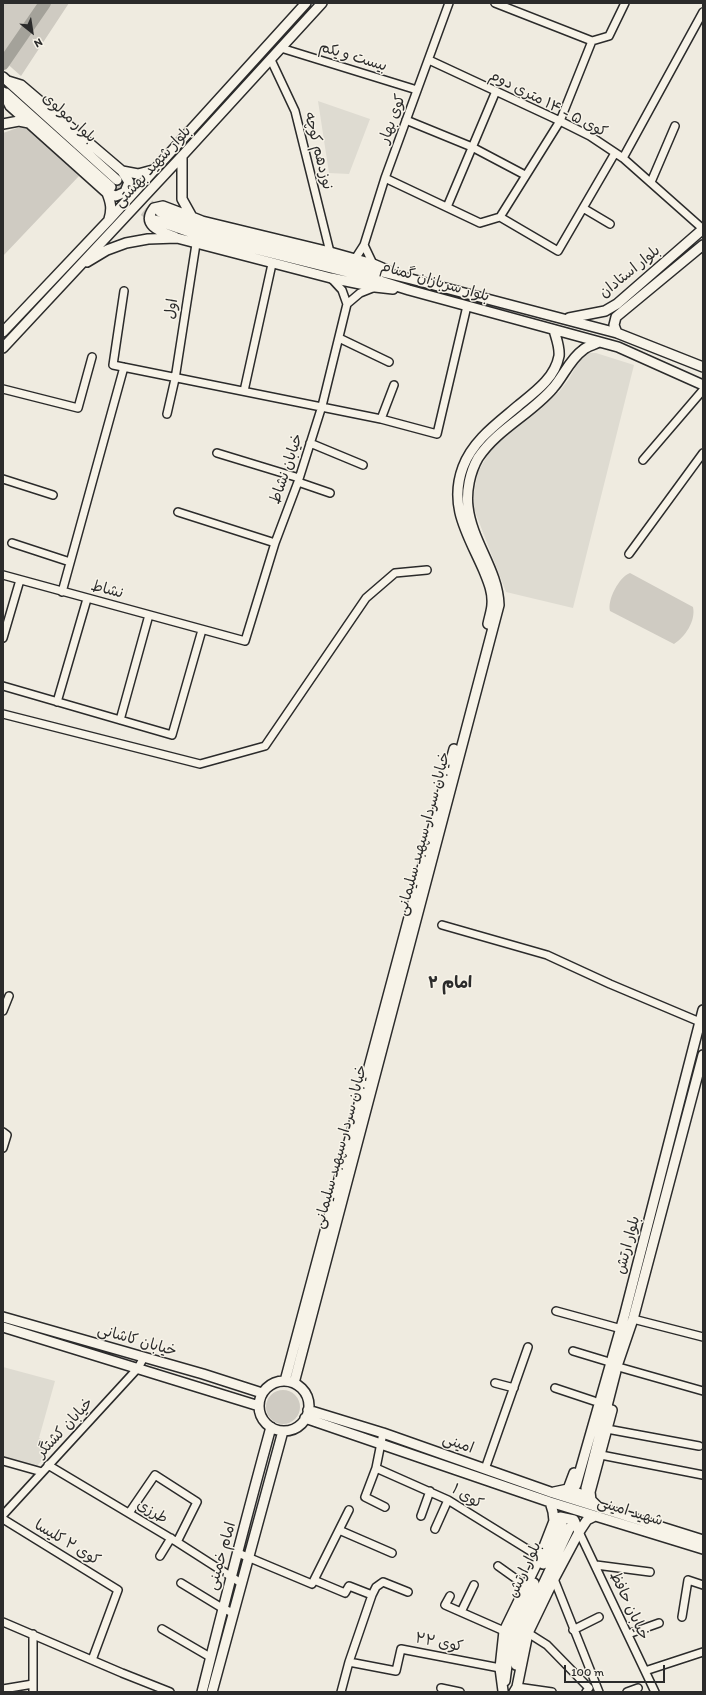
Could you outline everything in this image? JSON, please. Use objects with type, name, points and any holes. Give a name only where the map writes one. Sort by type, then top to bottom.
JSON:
[{"type":"main road","name":"بلوار شهید بهشتی","points":[[3,332],[109,220],[306,3]]},
{"type":"main road","name":"بلوار شهید بهشتی","points":[[3,348],[271,60],[280,48],[322,3]]},
{"type":"main road","points":[[5,79],[21,85],[147,194]]},
{"type":"main road","name":"بلوار مولوی","points":[[5,79],[112,187]]},
{"type":"main road","points":[[3,91],[10,106],[112,187],[116,196],[125,192],[129,182],[122,171]]},
{"type":"main road","name":"بلوار مولوی","points":[[3,91],[112,187]]},
{"type":"main road","points":[[3,119],[8,114],[10,106]]},
{"type":"main road","points":[[3,124],[19,121],[30,123]]},
{"type":"main road","points":[[182,156],[182,199],[192,217]]},
{"type":"main road","points":[[122,171],[138,174],[154,170]]},
{"type":"main road","points":[[109,220],[112,210],[112,187]]},
{"type":"main road","points":[[409,290],[375,287],[331,278],[196,244],[177,238],[154,227],[150,222],[150,212],[154,208],[163,206],[202,221],[373,264],[411,279]]},
{"type":"main road","name":"بلوار سربازان گمنام","points":[[703,367],[617,333],[565,318],[200,228],[157,216],[198,235],[371,278],[409,290],[618,347],[703,385]]},
{"type":"main road","name":"بلوار استادان","points":[[565,318],[605,311],[617,304],[703,229]]},
{"type":"main road","points":[[78,267],[107,250],[126,243],[148,239],[177,238]]},
{"type":"main road","name":"بلوار استادان","points":[[617,333],[614,325],[616,317],[703,245]]},
{"type":"main road","name":"خیابان سردار سپهبد سلیمانی","points":[[290,1382],[492,604],[490,588],[486,575],[465,531],[459,513],[457,501],[458,484],[470,452],[481,438],[541,387],[553,371],[559,357],[559,347],[554,330]]},
{"type":"main road","name":"خیابان سردار سپهبد سلیمانی","points":[[290,1382],[499,605],[499,597],[492,574],[469,514],[467,492],[469,479],[478,459],[489,444],[538,404],[552,389],[582,350],[599,342]]},
{"type":"main road","name":"بلوار ارتش","points":[[581,1487],[618,1363],[703,1010]]},
{"type":"main road","name":"بلوار ارتش","points":[[628,1318],[703,1055]]},
{"type":"main road","name":"خیابان کاشانی","points":[[3,1316],[262,1393]]},
{"type":"main road","points":[[503,1691],[500,1668],[517,1631],[554,1579],[579,1532],[587,1520],[596,1511],[591,1500],[581,1487],[594,1401],[618,1328],[628,1318]]},
{"type":"main road","points":[[581,1487],[601,1454],[622,1368],[628,1318]]},
{"type":"main road","points":[[3,1327],[259,1406]]},
{"type":"main road","points":[[280,1381],[290,1382],[304,1392],[308,1404],[307,1414],[296,1427],[283,1430],[271,1427],[262,1418],[259,1406],[262,1393],[270,1386],[280,1381]]},
{"type":"main road","name":"امینی","points":[[307,1414],[384,1433],[553,1492],[596,1511]]},
{"type":"main road","name":"امینی","points":[[307,1414],[380,1445],[550,1502]]},
{"type":"main road","name":"امام خمینی","points":[[202,1692],[222,1608],[271,1427]]},
{"type":"main road","name":"امام خمینی","points":[[212,1692],[283,1430]]},
{"type":"main road","points":[[553,1492],[581,1487]]},
{"type":"main road","points":[[550,1502],[553,1512],[562,1524]]},
{"type":"main road","name":"شهید امینی","points":[[550,1502],[596,1511],[703,1540]]},
{"type":"main road","name":"شهید امینی","points":[[596,1511],[703,1549]]},
{"type":"main road","points":[[515,1690],[518,1638],[517,1631],[526,1586],[540,1557],[562,1524],[560,1517],[569,1518],[576,1522],[579,1532]]},
{"type":"main road","name":"بلوار ارتش","points":[[517,1631],[562,1524]]},
{"type":"main road","points":[[503,1691],[511,1635],[517,1631]]},
{"type":"street","name":"کوی بهار","points":[[355,259],[364,246],[385,178],[449,3]]},
{"type":"street","points":[[495,3],[592,42],[609,36],[625,3]]},
{"type":"street","points":[[623,158],[703,12]]},
{"type":"street","points":[[385,178],[480,223],[500,217],[560,121],[592,42]]},
{"type":"street","name":"بیست و یکم","points":[[280,48],[417,90]]},
{"type":"street","name":"نوزدهم کوچه","points":[[271,60],[295,111],[330,252]]},
{"type":"street","name":"کوی ۵ - ۱۴ متری دوم","points":[[429,60],[590,136],[623,158],[703,229]]},
{"type":"street","points":[[447,207],[496,91]]},
{"type":"street","points":[[406,120],[472,148],[526,175]]},
{"type":"street","points":[[651,182],[675,126]]},
{"type":"street","points":[[500,217],[558,251],[615,153]]},
{"type":"street","points":[[583,208],[610,224]]},
{"type":"street","name":"اول","points":[[168,414],[175,379],[196,244]]},
{"type":"street","points":[[364,246],[373,264]]},
{"type":"street","points":[[244,391],[272,264]]},
{"type":"street","points":[[331,278],[342,290],[348,304],[360,293],[375,287]]},
{"type":"street","points":[[124,291],[114,365],[175,379],[322,406],[381,419],[437,434],[467,306]]},
{"type":"street","name":"خیابان نشاط","points":[[245,641],[275,543],[298,480],[322,406],[348,304]]},
{"type":"street","points":[[339,338],[389,362]]},
{"type":"street","points":[[3,389],[78,408],[92,357]]},
{"type":"street","points":[[62,592],[124,367]]},
{"type":"street","points":[[381,419],[394,385]]},
{"type":"street","points":[[643,460],[703,390]]},
{"type":"street","points":[[310,442],[363,465]]},
{"type":"street","points":[[216,453],[298,480],[330,493]]},
{"type":"street","points":[[629,554],[703,453]]},
{"type":"street","points":[[3,478],[53,495]]},
{"type":"street","points":[[178,512],[275,543]]},
{"type":"street","points":[[12,543],[70,562]]},
{"type":"street","points":[[3,714],[200,764],[265,746],[366,598],[395,573],[412,570],[427,570]]},
{"type":"street","name":"نشاط","points":[[3,576],[245,641]]},
{"type":"street","points":[[3,638],[20,580]]},
{"type":"street","points":[[57,702],[88,599]]},
{"type":"street","points":[[120,720],[149,615]]},
{"type":"street","points":[[3,686],[172,735],[202,630]]},
{"type":"street","points":[[442,925],[547,955],[701,1023]]},
{"type":"street","points":[[3,1011],[9,996]]},
{"type":"street","points":[[3,1132],[7,1134],[3,1148]]},
{"type":"street","points":[[556,1311],[618,1328]]},
{"type":"street","points":[[628,1318],[703,1337]]},
{"type":"street","points":[[485,1469],[528,1347]]},
{"type":"street","points":[[573,1351],[606,1361]]},
{"type":"street","name":"خیابان کشتگر","points":[[3,1515],[138,1368],[144,1357]]},
{"type":"street","points":[[622,1368],[703,1391]]},
{"type":"street","points":[[495,1383],[514,1388]]},
{"type":"street","points":[[555,1388],[594,1401]]},
{"type":"street","points":[[607,1429],[699,1446]]},
{"type":"street","points":[[384,1433],[380,1445],[376,1468],[365,1497],[386,1506]]},
{"type":"street","points":[[601,1454],[703,1475]]},
{"type":"street","points":[[3,1461],[42,1472]]},
{"type":"street","name":"طرزی","points":[[48,1465],[174,1540],[231,1575],[241,1583]]},
{"type":"street","name":"کوی ۱","points":[[376,1468],[448,1500],[540,1557]]},
{"type":"street","points":[[129,1513],[155,1474],[197,1502],[174,1540],[160,1556]]},
{"type":"street","points":[[421,1516],[430,1491]]},
{"type":"street","points":[[435,1529],[448,1500]]},
{"type":"street","points":[[313,1582],[349,1510]]},
{"type":"street","name":"کوی ۲ کلیسا","points":[[3,1519],[118,1590],[92,1660]]},
{"type":"street","points":[[339,1530],[392,1553]]},
{"type":"street","name":"خیابان حافظ","points":[[579,1532],[655,1692]]},
{"type":"street","points":[[238,1553],[345,1593],[349,1586],[372,1595]]},
{"type":"street","points":[[596,1565],[650,1572]]},
{"type":"street","points":[[498,1566],[526,1586]]},
{"type":"street","points":[[554,1579],[573,1630],[599,1692]]},
{"type":"street","points":[[682,1617],[688,1580],[703,1585]]},
{"type":"street","points":[[341,1692],[349,1662],[376,1586],[383,1582],[408,1592]]},
{"type":"street","points":[[181,1583],[233,1613]]},
{"type":"street","points":[[461,1612],[474,1585]]},
{"type":"street","points":[[450,1596],[445,1605],[517,1631],[547,1645],[589,1688],[586,1692]]},
{"type":"street","points":[[573,1630],[599,1617]]},
{"type":"street","points":[[3,1622],[170,1692]]},
{"type":"street","points":[[628,1634],[659,1623]]},
{"type":"street","points":[[162,1629],[210,1657]]},
{"type":"street","points":[[3,1689],[33,1688],[33,1634]]},
{"type":"street","name":"کوی ۲۲","points":[[349,1662],[396,1671],[401,1649],[500,1668]]},
{"type":"street","points":[[645,1671],[703,1652]]},
{"type":"street","points":[[441,1688],[460,1692]]},
{"type":"street","points":[[627,1692],[638,1688]]},
{"type":"street","points":[[515,1690],[552,1692]]},
{"type":"shaded area","points":[[3,3],[69,3],[21,76],[3,60]]},
{"type":"shaded area","points":[[318,101],[370,119],[349,174],[329,173]]},
{"type":"shaded area","points":[[20,127],[32,130],[79,176],[3,256],[3,133]]},
{"type":"shaded area","points":[[588,353],[596,353],[634,365],[573,608],[506,592],[474,509],[474,492],[478,472],[491,449],[559,392],[569,379],[577,364]]},
{"type":"shaded area","points":[[630,573],[693,607],[693,618],[689,628],[686,633],[674,644],[610,611],[610,601],[615,589],[622,579]]},
{"type":"shaded area","points":[[3,1367],[55,1381],[39,1438],[53,1446],[34,1470],[3,1461]]},
{"type":"shaded area","points":[[286,1390],[295,1395],[299,1400],[299,1414],[295,1419],[290,1423],[280,1424],[276,1423],[267,1414],[266,1404],[267,1400],[276,1391]]},
{"type":"waterway","points":[[3,64],[45,3]]},
{"type":"tunnel","points":[[117,180],[160,212]]},
{"type":"tunnel","points":[[111,187],[155,220]]},
{"type":"district","name":"امام ۲","points":[[450,984]]}]
